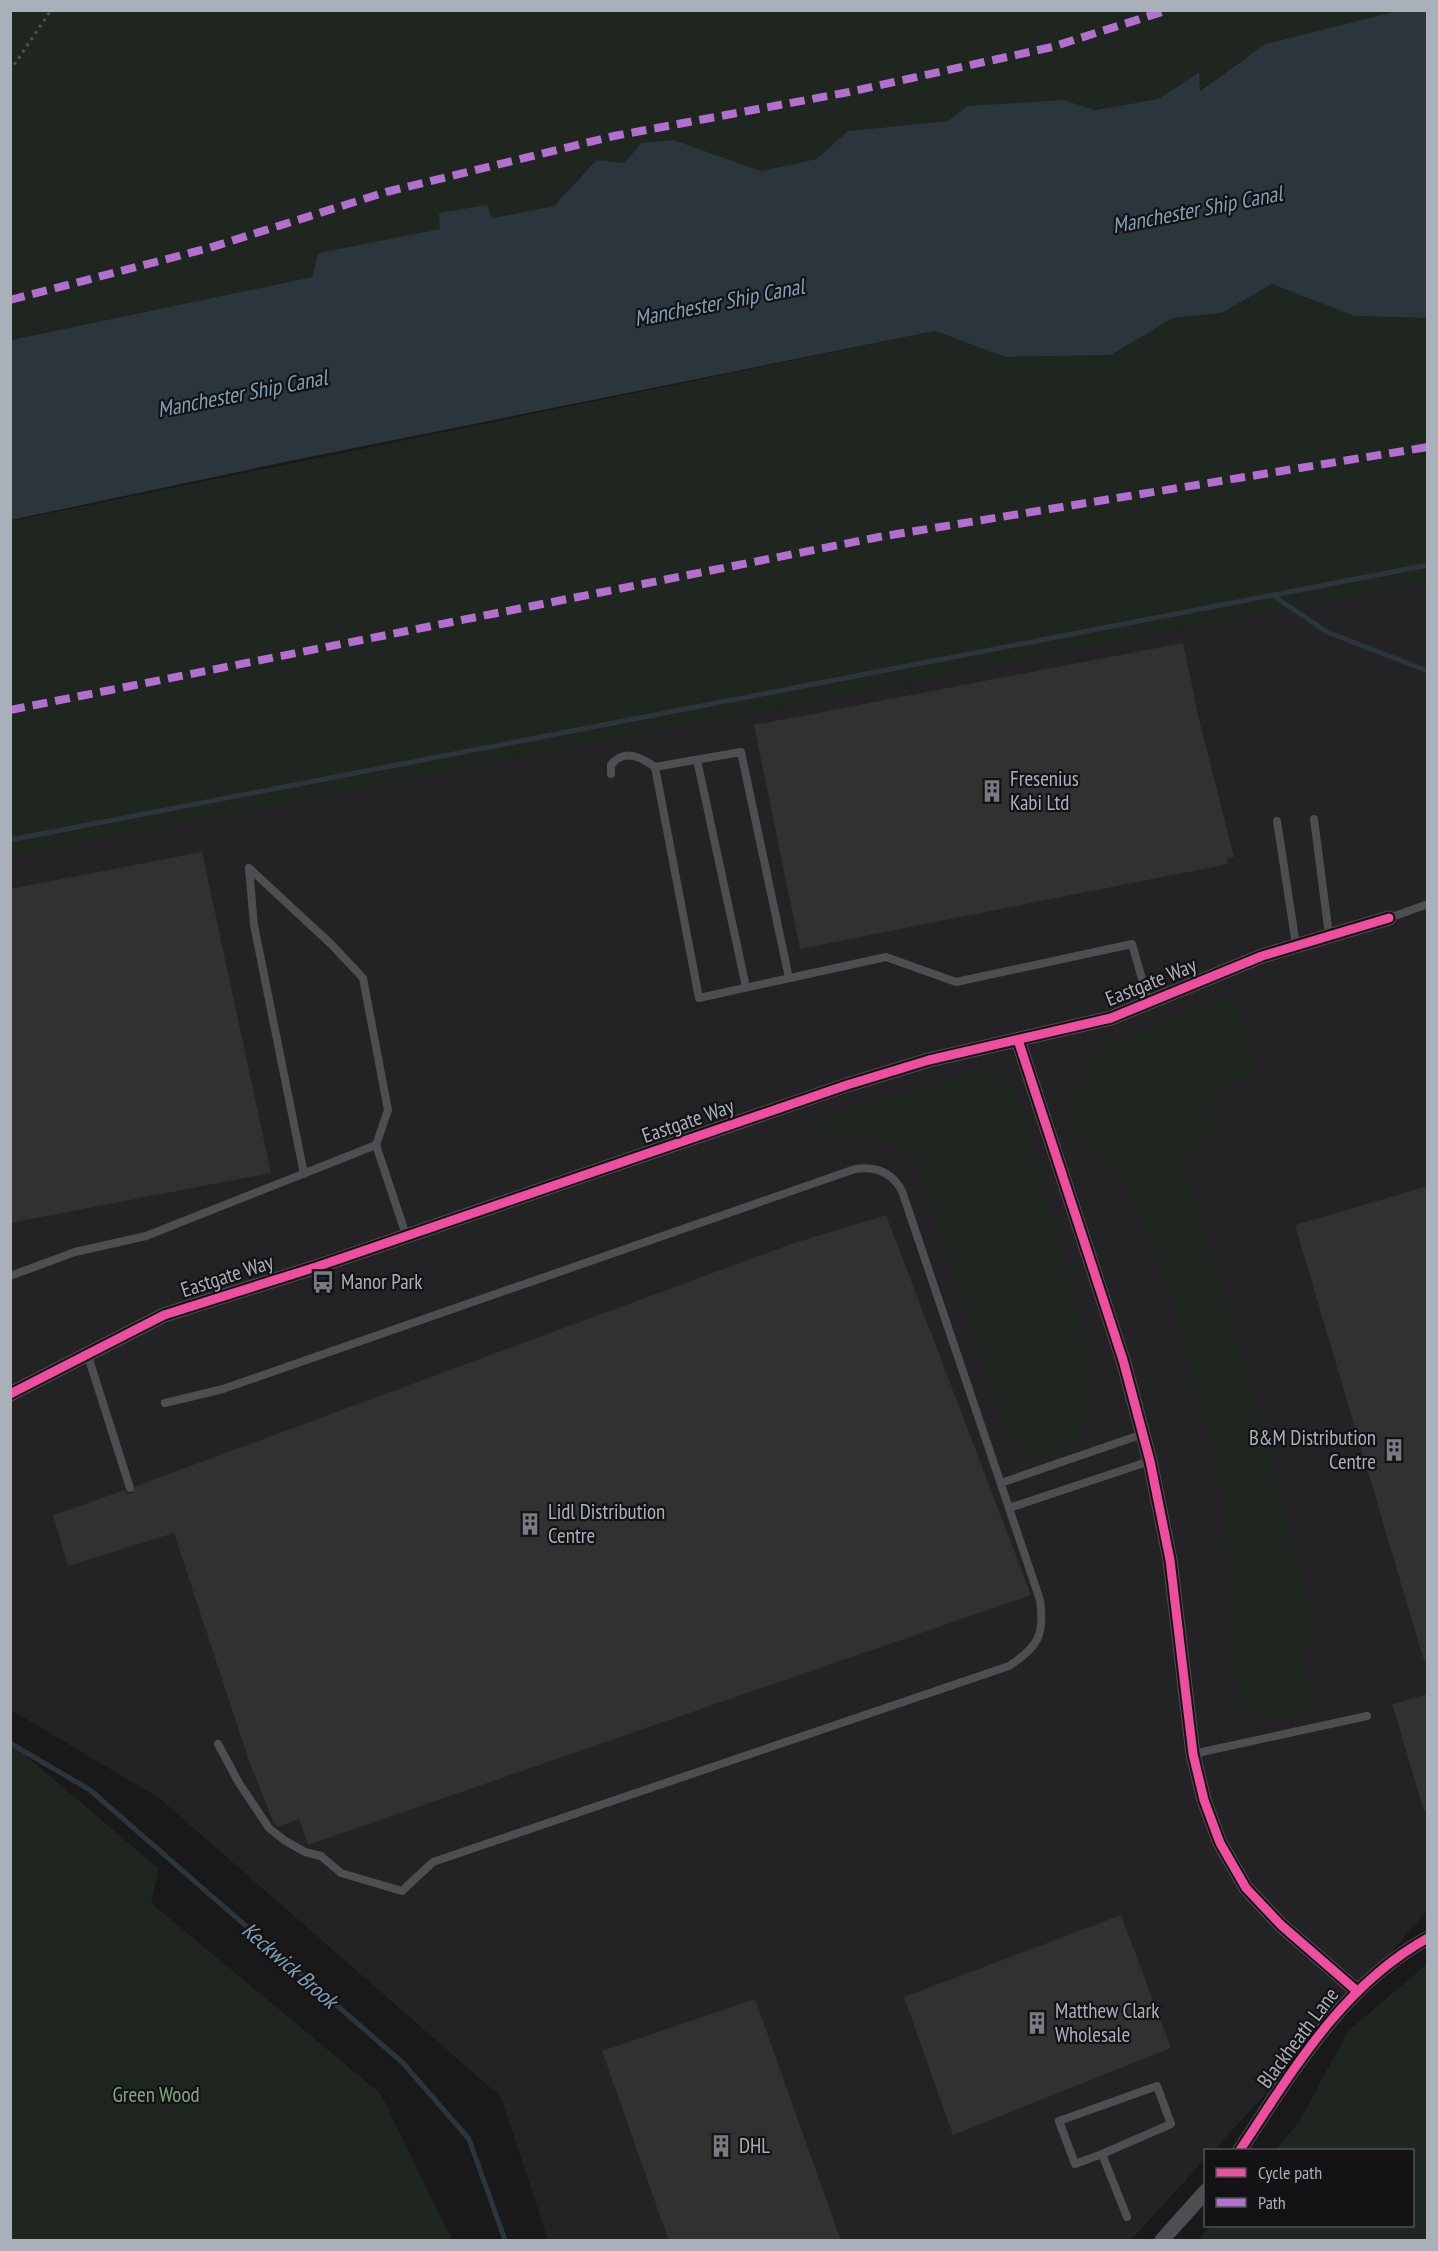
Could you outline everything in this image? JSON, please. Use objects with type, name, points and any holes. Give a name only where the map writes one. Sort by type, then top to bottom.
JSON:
[{"type":"street","name":"Eastgate Way","points":[[10,1394],[164,1315],[316,1267],[846,1085],[929,1060],[1111,1018],[1262,956],[1389,918]]},
{"type":"street","points":[[1018,1040],[1123,1360],[1150,1461],[1170,1560],[1193,1754],[1203,1800],[1220,1843],[1246,1888],[1281,1926],[1357,1991]]},
{"type":"street","name":"Blackheath Lane","points":[[1241,2149],[1308,2048],[1357,1991],[1405,1950],[1428,1938]]},
{"type":"street","points":[[1162,2241],[1204,2194]]},
{"type":"lane","points":[[612,774],[611,765],[616,759],[626,756],[639,756],[655,767],[741,752],[789,978]]},
{"type":"lane","points":[[697,760],[746,987]]},
{"type":"lane","points":[[655,767],[699,998],[886,957],[956,982],[1132,944],[1149,1003]]},
{"type":"lane","points":[[1314,819],[1329,935]]},
{"type":"lane","points":[[1277,821],[1296,945]]},
{"type":"lane","points":[[304,1174],[254,926],[249,868],[331,944],[363,978],[388,1110],[376,1145],[406,1235]]},
{"type":"lane","points":[[1389,918],[1428,904]]},
{"type":"lane","points":[[10,1276],[75,1252],[146,1236],[376,1145]]},
{"type":"lane","points":[[165,1403],[223,1389],[855,1169],[876,1169],[893,1177],[902,1191],[1035,1584],[1042,1613],[1039,1638],[1033,1648],[1009,1666],[433,1862],[402,1891],[341,1873],[321,1856],[305,1852],[284,1840],[269,1828],[259,1814],[218,1744]]},
{"type":"lane","points":[[87,1353],[130,1488]]},
{"type":"lane","points":[[1000,1483],[1143,1434]]},
{"type":"lane","points":[[1009,1508],[1150,1461]]},
{"type":"lane","points":[[1193,1754],[1367,1716]]},
{"type":"lane","points":[[1157,2086],[1171,2124],[1102,2154],[1075,2164],[1059,2121],[1157,2086]]},
{"type":"lane","points":[[1102,2154],[1127,2217]]},
{"type":"path","points":[[10,71],[51,10]]},
{"type":"shaded area","points":[[1427,582],[1427,1911],[1308,2048],[1215,2149],[1204,2149],[1204,2160],[1131,2240],[548,2240],[501,2097],[159,1798],[11,1710],[11,857]]},
{"type":"green space","points":[[10,11],[1402,11],[1265,44],[1199,91],[1198,72],[1158,99],[1095,110],[1064,100],[967,106],[948,121],[848,131],[816,159],[761,171],[674,140],[625,163],[595,160],[554,206],[491,218],[439,213],[441,229],[318,253],[312,277],[11,340]]},
{"type":"green space","points":[[1272,284],[1354,316],[1427,318],[1427,582],[11,857],[11,521],[935,331],[1005,357],[1111,355],[1173,318],[1222,313]]},
{"type":"green space","points":[[1236,993],[1256,1071],[1219,1091],[1209,1102],[1216,1132],[1199,1146],[1182,1155],[1255,1399],[1317,1635],[1299,1652],[1314,1699],[1306,1715],[1287,1718],[1263,1716],[1240,1703],[1232,1650],[1224,1492],[1169,1289],[1122,1176],[1076,1142],[1071,1096],[1101,1048]]},
{"type":"green space","points":[[979,1070],[995,1072],[1006,1079],[1020,1104],[1081,1322],[1090,1401],[1073,1452],[1028,1451],[1016,1445],[1012,1439],[915,1157],[902,1144],[824,1131],[815,1120]]},
{"type":"green space","name":"Green Wood","points":[[11,1743],[159,1869],[151,1903],[381,2094],[452,2240],[11,2240]]},
{"type":"green space","points":[[1427,1964],[1427,2240],[1198,2240],[1209,2227],[1414,2227],[1414,2149],[1276,2149],[1299,2122],[1348,2031]]},
{"type":"water","name":"Manchester Ship Canal","points":[[1402,10],[1427,11],[1427,318],[1354,316],[1272,284],[1222,313],[1173,318],[1111,355],[1005,357],[935,331],[290,461],[11,520],[11,340],[312,277],[318,253],[440,229],[439,213],[487,205],[492,218],[554,206],[596,160],[625,163],[641,143],[674,140],[761,171],[816,159],[848,131],[948,121],[967,106],[1064,100],[1095,110],[1158,99],[1199,72],[1200,91],[1265,44]]},
{"type":"building","name":"Fresenius Kabi Ltd","points":[[1183,643],[1199,719],[1234,857],[1227,859],[1228,864],[800,949],[754,725]]},
{"type":"building","points":[[202,852],[271,1173],[10,1223],[10,889]]},
{"type":"building","name":"B&M Distribution Centre","points":[[1428,1186],[1428,1660],[1424,1661],[1295,1225]]},
{"type":"building","name":"Lidl Distribution Centre","points":[[886,1215],[1031,1595],[308,1845],[299,1819],[278,1827],[274,1824],[247,1755],[174,1533],[68,1566],[53,1515],[125,1490],[128,1494],[132,1493],[136,1486],[791,1244]]},
{"type":"building","points":[[1428,1694],[1428,1810],[1424,1811],[1392,1704]]},
{"type":"building","name":"Matthew Clark Wholesale","points":[[1121,1915],[1171,2048],[953,2135],[904,1997]]},
{"type":"building","name":"DHL","points":[[755,1999],[841,2241],[669,2241],[602,2051]]},
{"type":"waterway","points":[[10,840],[1428,565]]},
{"type":"waterway","points":[[1272,595],[1327,632],[1428,671]]},
{"type":"waterway","name":"Keckwick Brook","points":[[10,1743],[90,1790],[403,2063],[469,2139],[505,2240]]},
{"type":"marked path","points":[[10,300],[209,248],[386,192],[614,136],[849,92],[1052,47],[1168,10]]},
{"type":"marked path","points":[[10,710],[879,537],[1428,447]]},
{"type":"cycle path","points":[[10,1394],[164,1315],[316,1267],[847,1085],[929,1060],[1111,1018],[1262,956],[1389,918]]},
{"type":"cycle path","points":[[1018,1040],[1123,1360],[1150,1461],[1170,1560],[1193,1754],[1204,1800],[1220,1843],[1246,1888],[1281,1925],[1357,1991]]},
{"type":"cycle path","points":[[1241,2149],[1300,2061],[1344,2005],[1397,1957],[1428,1938]]},
{"type":"place","name":"Fresenius Kabi Ltd","points":[[992,791]]},
{"type":"place","name":"Manor Park","points":[[323,1282]]},
{"type":"place","name":"B&M Distribution Centre","points":[[1394,1450]]},
{"type":"place","name":"Lidl Distribution Centre","points":[[530,1524]]},
{"type":"place","name":"Matthew Clark Wholesale","points":[[1037,2023]]},
{"type":"place","name":"DHL","points":[[721,2146]]}]
